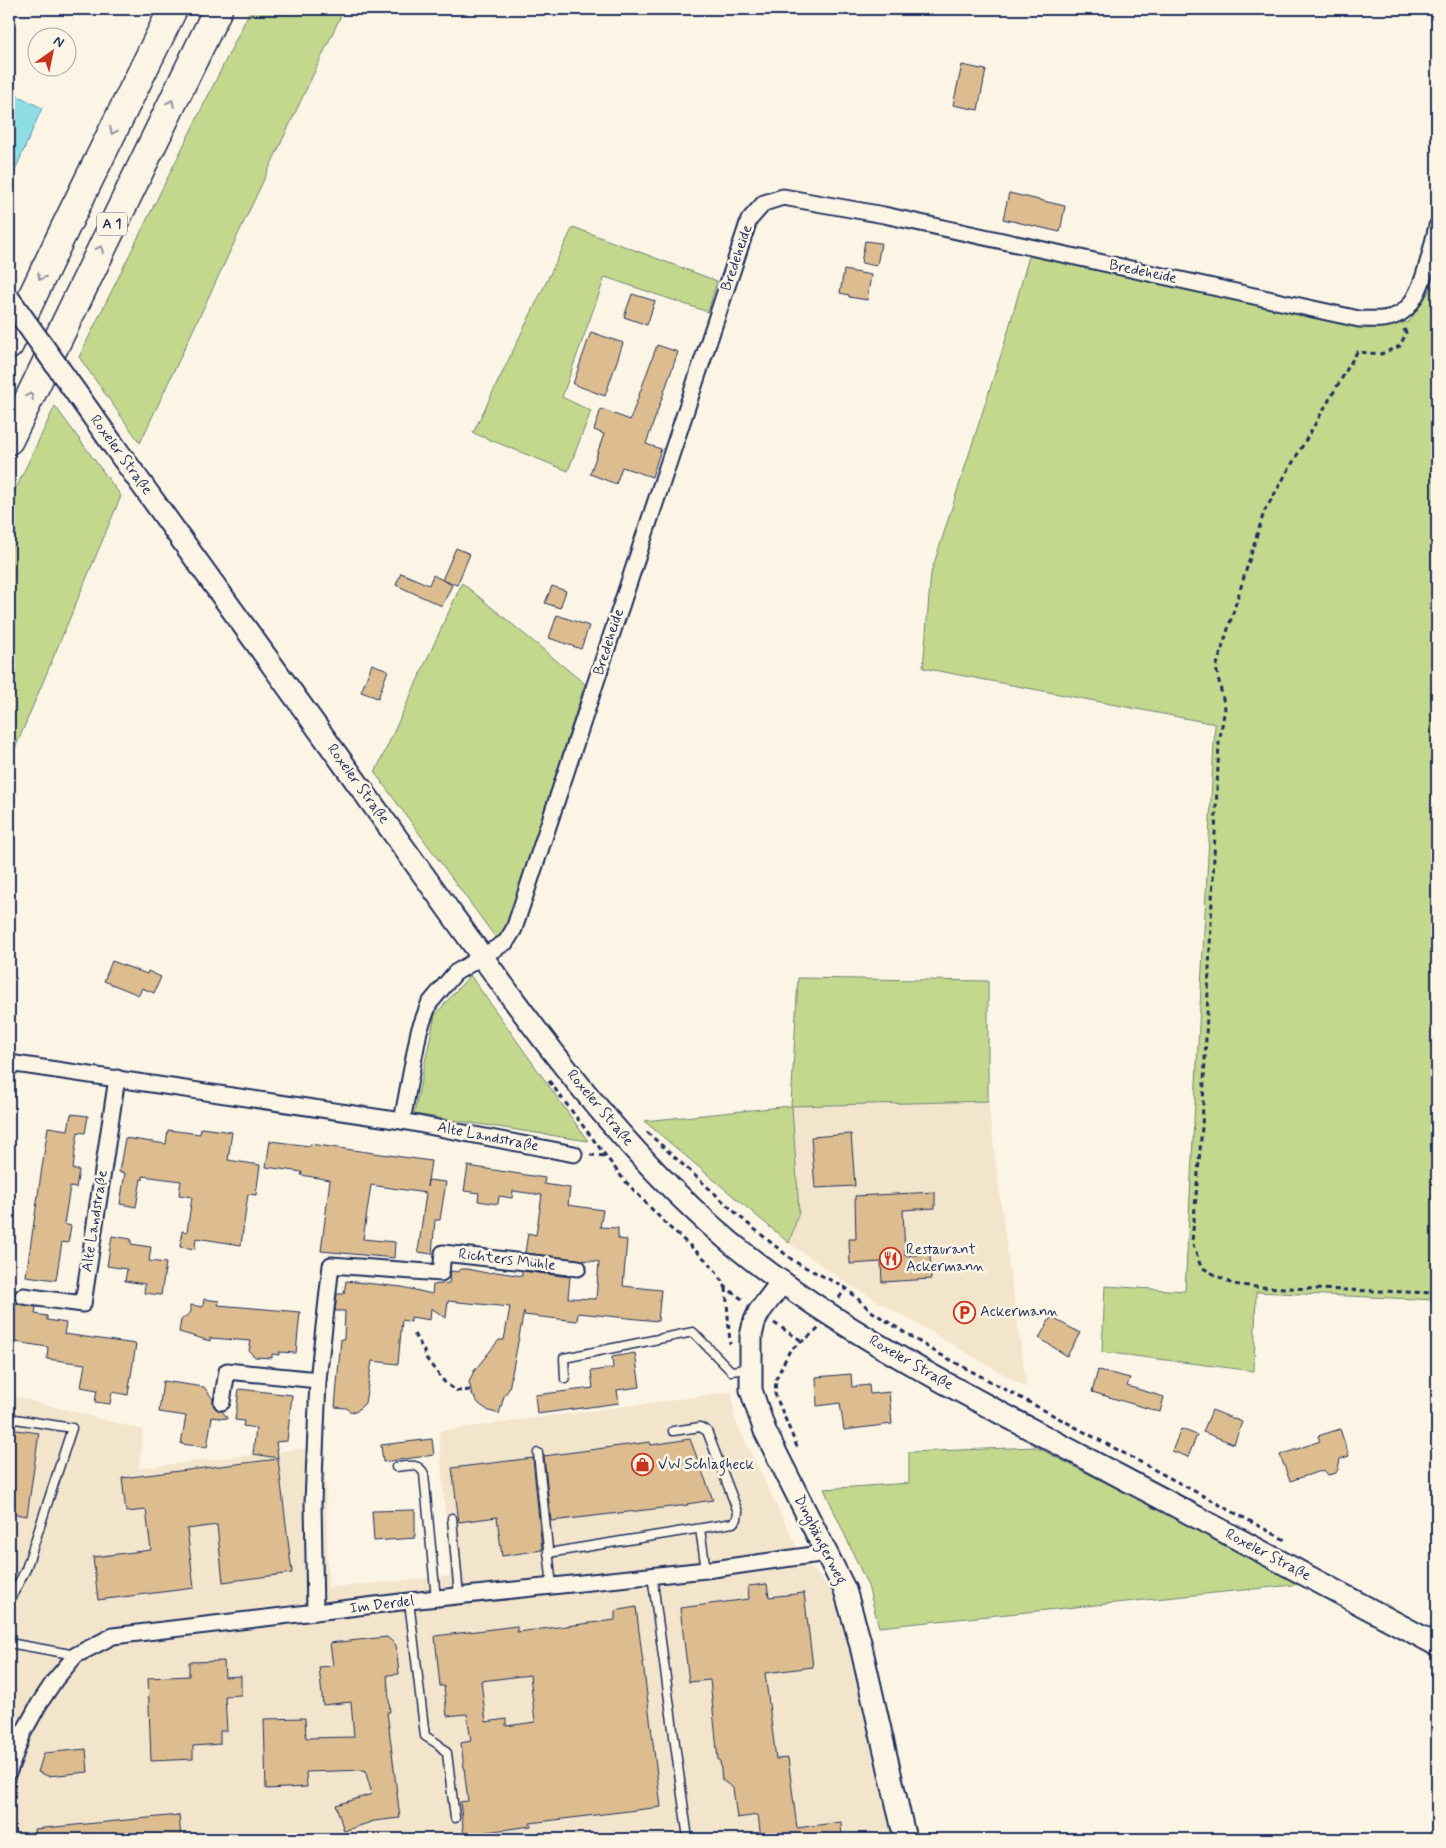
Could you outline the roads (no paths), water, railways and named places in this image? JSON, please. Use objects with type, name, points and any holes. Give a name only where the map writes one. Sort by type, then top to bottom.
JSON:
[{"type":"highway","name":"A 1","points":[[9,345],[173,9]]},
{"type":"highway","name":"A 1","points":[[9,440],[218,9]]},
{"type":"main road","name":"Roxeler Straße","points":[[9,299],[482,956],[588,1097],[635,1151],[685,1203],[782,1282],[828,1314],[901,1358],[990,1408],[1437,1645]]},
{"type":"main road","name":"Dingbängerweg","points":[[782,1282],[758,1312],[754,1323],[751,1336],[750,1369],[752,1390],[765,1431],[845,1590],[860,1642],[905,1839]]},
{"type":"street","name":"Bredeheide","points":[[482,956],[506,942],[514,929],[749,220],[764,203],[783,197],[884,215],[1359,319],[1384,319],[1399,315],[1414,300],[1422,282],[1437,226]]},
{"type":"street","points":[[402,1121],[419,1031],[429,1004],[455,973],[482,956]]},
{"type":"street","name":"Alte Landstraße","points":[[9,1063],[402,1121],[574,1154]]},
{"type":"street","name":"Alte Landstraße","points":[[23,1296],[83,1304],[117,1078]]},
{"type":"street","name":"Richters Mühle","points":[[315,1612],[313,1503],[318,1380],[331,1265],[441,1273],[443,1253],[578,1268]]},
{"type":"street","points":[[222,1402],[228,1371],[318,1380]]},
{"type":"street","name":"Im Derdel","points":[[9,1771],[24,1733],[39,1704],[55,1680],[76,1655],[113,1636],[409,1601],[706,1570],[827,1553]]},
{"type":"lane","points":[[565,1379],[564,1358],[693,1332],[731,1371],[750,1369]]},
{"type":"lane","points":[[9,1418],[72,1428],[26,1569],[9,1602]]},
{"type":"lane","points":[[548,1553],[700,1529],[733,1522],[737,1519],[738,1512],[707,1431],[700,1426],[673,1431]]},
{"type":"lane","points":[[538,1453],[552,1587]]},
{"type":"lane","points":[[396,1466],[417,1465],[422,1468],[424,1474],[436,1599]]},
{"type":"lane","points":[[452,1518],[459,1596]]},
{"type":"lane","points":[[700,1529],[706,1570]]},
{"type":"lane","points":[[652,1575],[688,1839]]},
{"type":"lane","points":[[409,1601],[425,1736],[438,1744],[447,1753],[455,1818]]},
{"type":"lane","points":[[9,1643],[76,1655]]},
{"type":"water","points":[[9,91],[42,108],[10,182],[9,180]]},
{"type":"place","name":"Restaurant Ackermann","points":[[890,1259]]},
{"type":"place","name":"Ackermann","points":[[964,1312]]},
{"type":"place","name":"VW Schlagheck","points":[[642,1465]]}]
